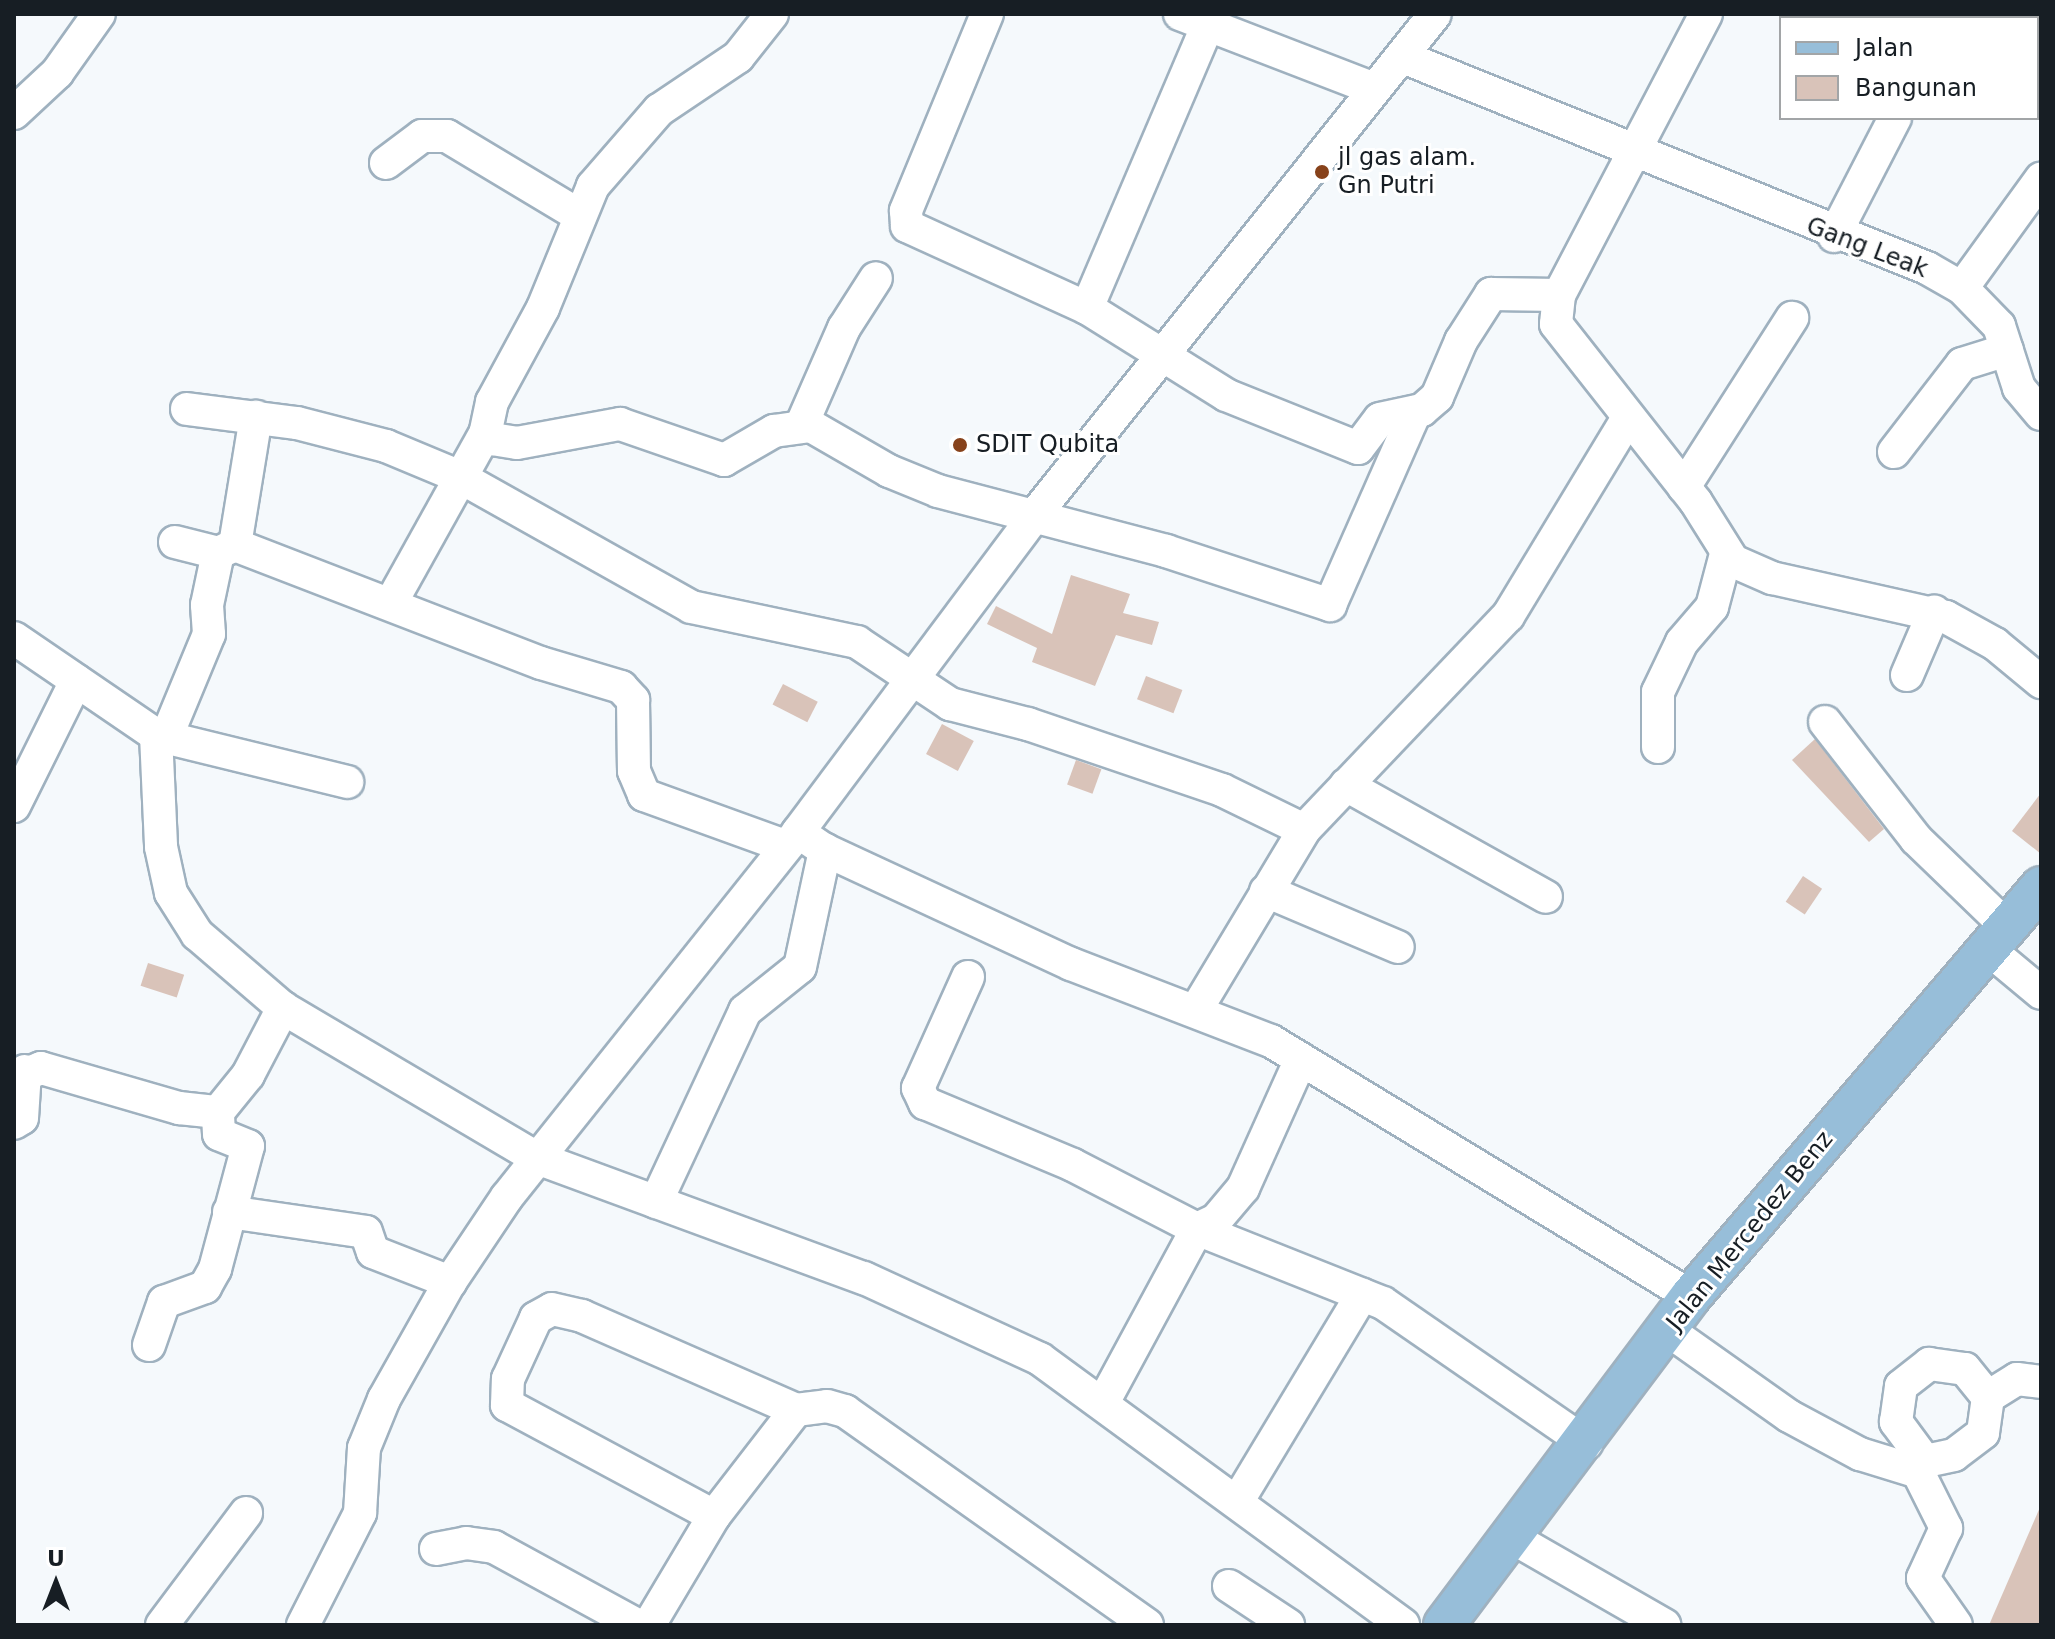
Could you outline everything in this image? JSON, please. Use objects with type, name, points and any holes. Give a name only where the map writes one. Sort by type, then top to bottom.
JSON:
[{"type":"main road","name":"Jalan Mercedez Benz","points":[[1444,1625],[1586,1443],[1669,1331],[1691,1296],[2041,887]]},
{"type":"street","points":[[14,113],[57,73],[99,14]]},
{"type":"street","points":[[392,601],[458,476],[485,434],[499,384],[543,308],[593,186],[634,135],[659,110],[738,57],[772,14]]},
{"type":"street","points":[[987,14],[905,219],[920,235],[1087,308],[1226,395],[1346,448],[1358,448],[1385,415],[1415,412],[1437,397],[1461,341],[1491,294],[1559,295]]},
{"type":"street","points":[[303,1625],[360,1513],[369,1431],[450,1282],[537,1158],[792,839],[1034,516],[1372,88],[1403,57],[1435,14]]},
{"type":"street","points":[[1706,14],[1633,147],[1559,295],[1561,333],[1684,487],[1726,554],[1772,578],[1934,612],[1995,644],[2041,682]]},
{"type":"street","points":[[1087,308],[1194,20],[1372,88]]},
{"type":"street","name":"Gang Leak","points":[[1403,57],[1633,147],[1834,236],[1927,268],[1962,288],[1999,326],[2019,388],[2041,414]]},
{"type":"street","points":[[1834,236],[1894,120]]},
{"type":"street","points":[[386,163],[422,136],[447,136],[580,216]]},
{"type":"street","points":[[1962,288],[2041,179]]},
{"type":"street","points":[[802,424],[844,328],[876,278]]},
{"type":"street","points":[[1684,487],[1792,318]]},
{"type":"street","points":[[1894,452],[1962,364],[2007,350]]},
{"type":"street","points":[[187,409],[256,417],[363,439],[458,476],[691,607],[857,642],[950,704],[1028,724],[1222,790],[1304,830]]},
{"type":"street","points":[[485,434],[517,443],[591,427],[633,425],[724,460],[774,431],[802,424],[912,482],[1330,605],[1415,412]]},
{"type":"street","points":[[256,417],[226,549],[207,605],[209,634],[162,734],[161,847],[171,893],[197,934],[283,1008],[537,1158],[929,1306],[1040,1359],[1104,1401],[1403,1625]]},
{"type":"street","points":[[1196,1010],[1304,830],[1508,616],[1628,418]]},
{"type":"street","points":[[175,542],[226,549],[392,601],[541,663],[621,687],[633,700],[634,771],[644,795],[825,850],[1071,964],[1196,1010],[1301,1059],[1691,1296]]},
{"type":"street","points":[[1658,747],[1658,692],[1682,642],[1712,607],[1726,554]]},
{"type":"street","points":[[1907,675],[1934,612]]},
{"type":"street","points":[[14,638],[162,734],[347,782]]},
{"type":"street","points":[[14,806],[76,681]]},
{"type":"street","points":[[1825,722],[2041,993]]},
{"type":"street","points":[[1346,785],[1546,897]]},
{"type":"street","points":[[656,1202],[745,1011],[800,967],[825,850]]},
{"type":"street","points":[[1266,891],[1398,947]]},
{"type":"street","points":[[968,977],[918,1088],[921,1100],[1073,1165],[1197,1229],[1362,1295],[1405,1317],[1586,1443]]},
{"type":"street","points":[[149,1345],[164,1302],[209,1282],[248,1146],[219,1134],[218,1112],[248,1075],[283,1008]]},
{"type":"street","points":[[1104,1401],[1197,1229],[1216,1220],[1243,1188],[1301,1059]]},
{"type":"street","points":[[14,1123],[21,1121],[20,1075],[41,1068],[179,1108],[218,1112]]},
{"type":"street","points":[[229,1212],[366,1232],[373,1252],[450,1282]]},
{"type":"street","points":[[1237,1502],[1362,1295]]},
{"type":"street","points":[[714,1516],[507,1405],[508,1379],[536,1318],[552,1309],[582,1316],[796,1410],[845,1411],[1147,1625]]},
{"type":"street","points":[[1669,1331],[1789,1416],[1860,1454],[1922,1466],[1954,1455],[1983,1433],[1988,1397],[1965,1369],[1929,1364],[1901,1386],[1896,1422],[1922,1466],[1946,1528],[1923,1578],[1956,1625]]},
{"type":"street","points":[[1988,1397],[2017,1379],[2041,1382]]},
{"type":"street","points":[[649,1625],[714,1516],[796,1410]]},
{"type":"street","points":[[162,1625],[246,1513]]},
{"type":"street","points":[[1511,1537],[1664,1625]]},
{"type":"street","points":[[436,1549],[466,1543],[494,1547],[637,1625]]},
{"type":"street","points":[[1229,1586],[1288,1625]]},
{"type":"building","points":[[1071,575],[1130,594],[1123,613],[1159,622],[1152,645],[1116,635],[1095,686],[1032,662],[1037,648],[987,624],[996,606],[1052,634]]},
{"type":"building","points":[[1146,676],[1182,690],[1173,713],[1137,699]]},
{"type":"building","points":[[783,684],[818,702],[807,722],[773,704]]},
{"type":"building","points":[[942,724],[974,741],[958,771],[926,754]]},
{"type":"building","points":[[1815,739],[1884,829],[1869,842],[1792,760]]},
{"type":"building","points":[[1076,760],[1101,769],[1092,794],[1067,784]]},
{"type":"building","points":[[2041,793],[2041,854],[2012,831]]},
{"type":"building","points":[[1803,876],[1822,889],[1805,915],[1786,902]]},
{"type":"building","points":[[148,963],[184,975],[177,998],[141,986]]},
{"type":"building","points":[[2041,1505],[2041,1625],[1989,1625]]},
{"type":"place","name":"jl gas alam. Gn Putri","points":[[1322,172]]},
{"type":"place","name":"SDIT Qubita","points":[[960,445]]}]
